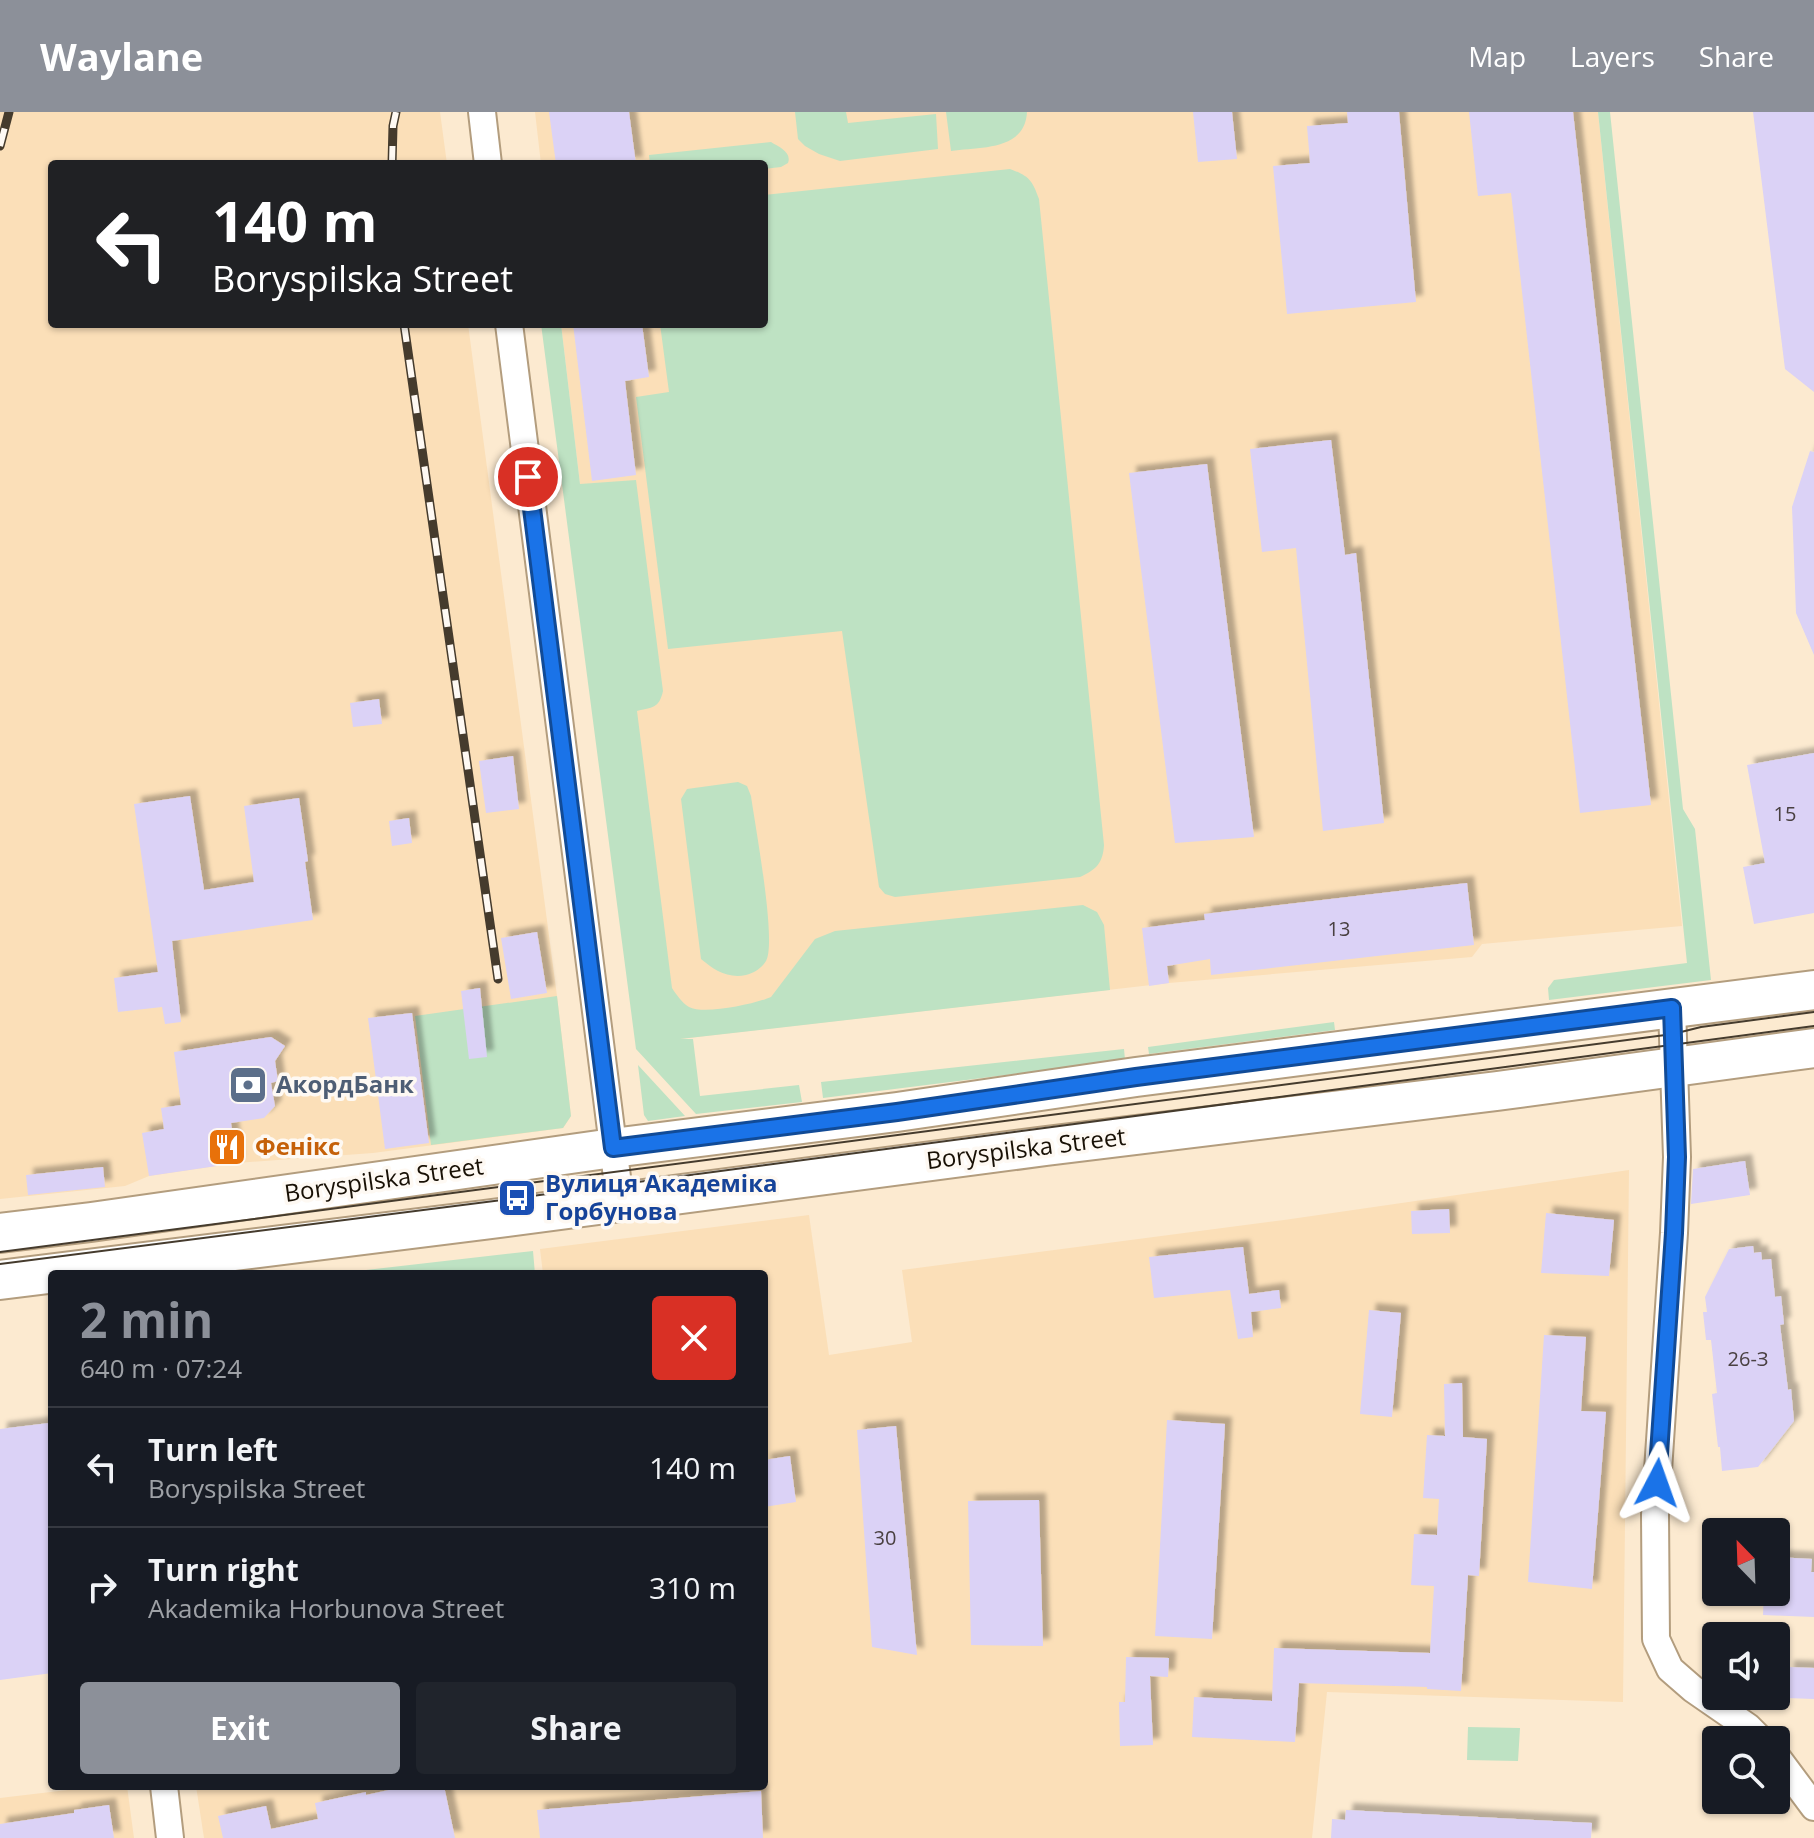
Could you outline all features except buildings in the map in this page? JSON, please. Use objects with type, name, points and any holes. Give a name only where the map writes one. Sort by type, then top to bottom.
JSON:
[{"type":"main road","name":"Boryspilska Street","points":[[0,1233],[1136,1077],[1814,990]]},
{"type":"main road","name":"Boryspilska Street","points":[[98,1270],[1814,1048]]},
{"type":"main road","name":"Boryspilska Street","points":[[0,1280],[48,1275]]},
{"type":"street","points":[[482,112],[488,160]]},
{"type":"street","points":[[510,328],[620,1201]]},
{"type":"street","points":[[1672,1008],[1677,1157],[1655,1515],[1656,1639],[1670,1669],[1747,1726]]},
{"type":"street","points":[[91,1222],[98,1270]]},
{"type":"street","points":[[1790,1775],[1814,1807]]},
{"type":"street","points":[[164,1790],[170,1838]]},
{"type":"shaded area","points":[[0,112],[440,112],[446,160],[48,160],[48,328],[469,328],[571,1116],[563,1128],[373,1153],[237,1163],[149,1176],[125,1186],[0,1199]]},
{"type":"shaded area","points":[[535,112],[1598,112],[1682,926],[1482,944],[1472,957],[1169,983],[662,1041],[645,1031],[561,328],[768,328],[768,160],[541,160]]},
{"type":"shaded area","points":[[1629,1170],[1623,1702],[1327,1692],[1312,1838],[204,1838],[197,1790],[768,1790],[768,1270],[543,1270],[540,1249],[809,1215],[829,1355],[912,1342],[902,1270],[1284,1220]]},
{"type":"shaded area","points":[[67,1790],[128,1790],[134,1838],[0,1838],[0,1798]]},
{"type":"green space","points":[[795,112],[846,112],[848,123],[936,114],[938,149],[840,161],[819,154],[798,139]]},
{"type":"green space","points":[[946,112],[1027,112],[1024,125],[1010,140],[999,145],[951,151]]},
{"type":"green space","points":[[1598,112],[1610,112],[1683,809],[1695,829],[1711,980],[1549,1000],[1548,988],[1554,980],[1687,963]]},
{"type":"green space","points":[[771,142],[781,148],[789,159],[781,167],[768,169],[768,160],[650,160],[649,155]]},
{"type":"green space","points":[[1010,169],[1022,174],[1034,187],[1039,199],[1104,845],[1098,865],[1080,877],[895,897],[885,894],[879,887],[842,631],[668,649],[636,397],[669,392],[661,328],[768,328],[768,195]]},
{"type":"green space","points":[[542,328],[561,328],[580,484],[636,480],[663,691],[657,704],[637,711],[672,988],[679,998],[689,1007],[706,1010],[771,997],[815,939],[835,931],[1083,905],[1097,912],[1104,925],[1110,990],[680,1039],[693,1039],[700,1096],[799,1085],[802,1102],[696,1114],[636,1049]]},
{"type":"green space","points":[[738,782],[747,786],[751,796],[764,882],[769,950],[766,961],[755,972],[733,976],[722,973],[701,959],[681,799],[687,789]]},
{"type":"green space","points":[[557,996],[571,1116],[563,1128],[431,1145],[415,1016]]},
{"type":"green space","points":[[1334,1022],[1335,1030],[1149,1054],[1148,1047]]},
{"type":"green space","points":[[1124,1049],[1125,1060],[823,1098],[821,1082]]},
{"type":"green space","points":[[638,1065],[685,1116],[648,1121],[644,1115]]},
{"type":"green space","points":[[533,1251],[535,1270],[366,1270]]},
{"type":"green space","points":[[1468,1727],[1520,1728],[1518,1761],[1467,1760]]},
{"type":"tram line","points":[[0,1252],[1673,1034],[1701,1027],[1814,1012]]},
{"type":"tram line","points":[[0,1264],[1814,1026]]},
{"type":"railway","points":[[0,146],[9,112]]},
{"type":"railway","points":[[392,160],[396,112]]},
{"type":"railway","points":[[405,328],[498,979]]},
{"type":"place","name":"АкордБанк","points":[[248,1085]]},
{"type":"place","name":"Фенікс","points":[[227,1147]]},
{"type":"place","name":"Вулиця Академіка Горбунова","points":[[517,1198]]},
{"type":"route","points":[[528,477],[613,1148],[1672,1008],[1677,1157],[1657,1483]]}]
